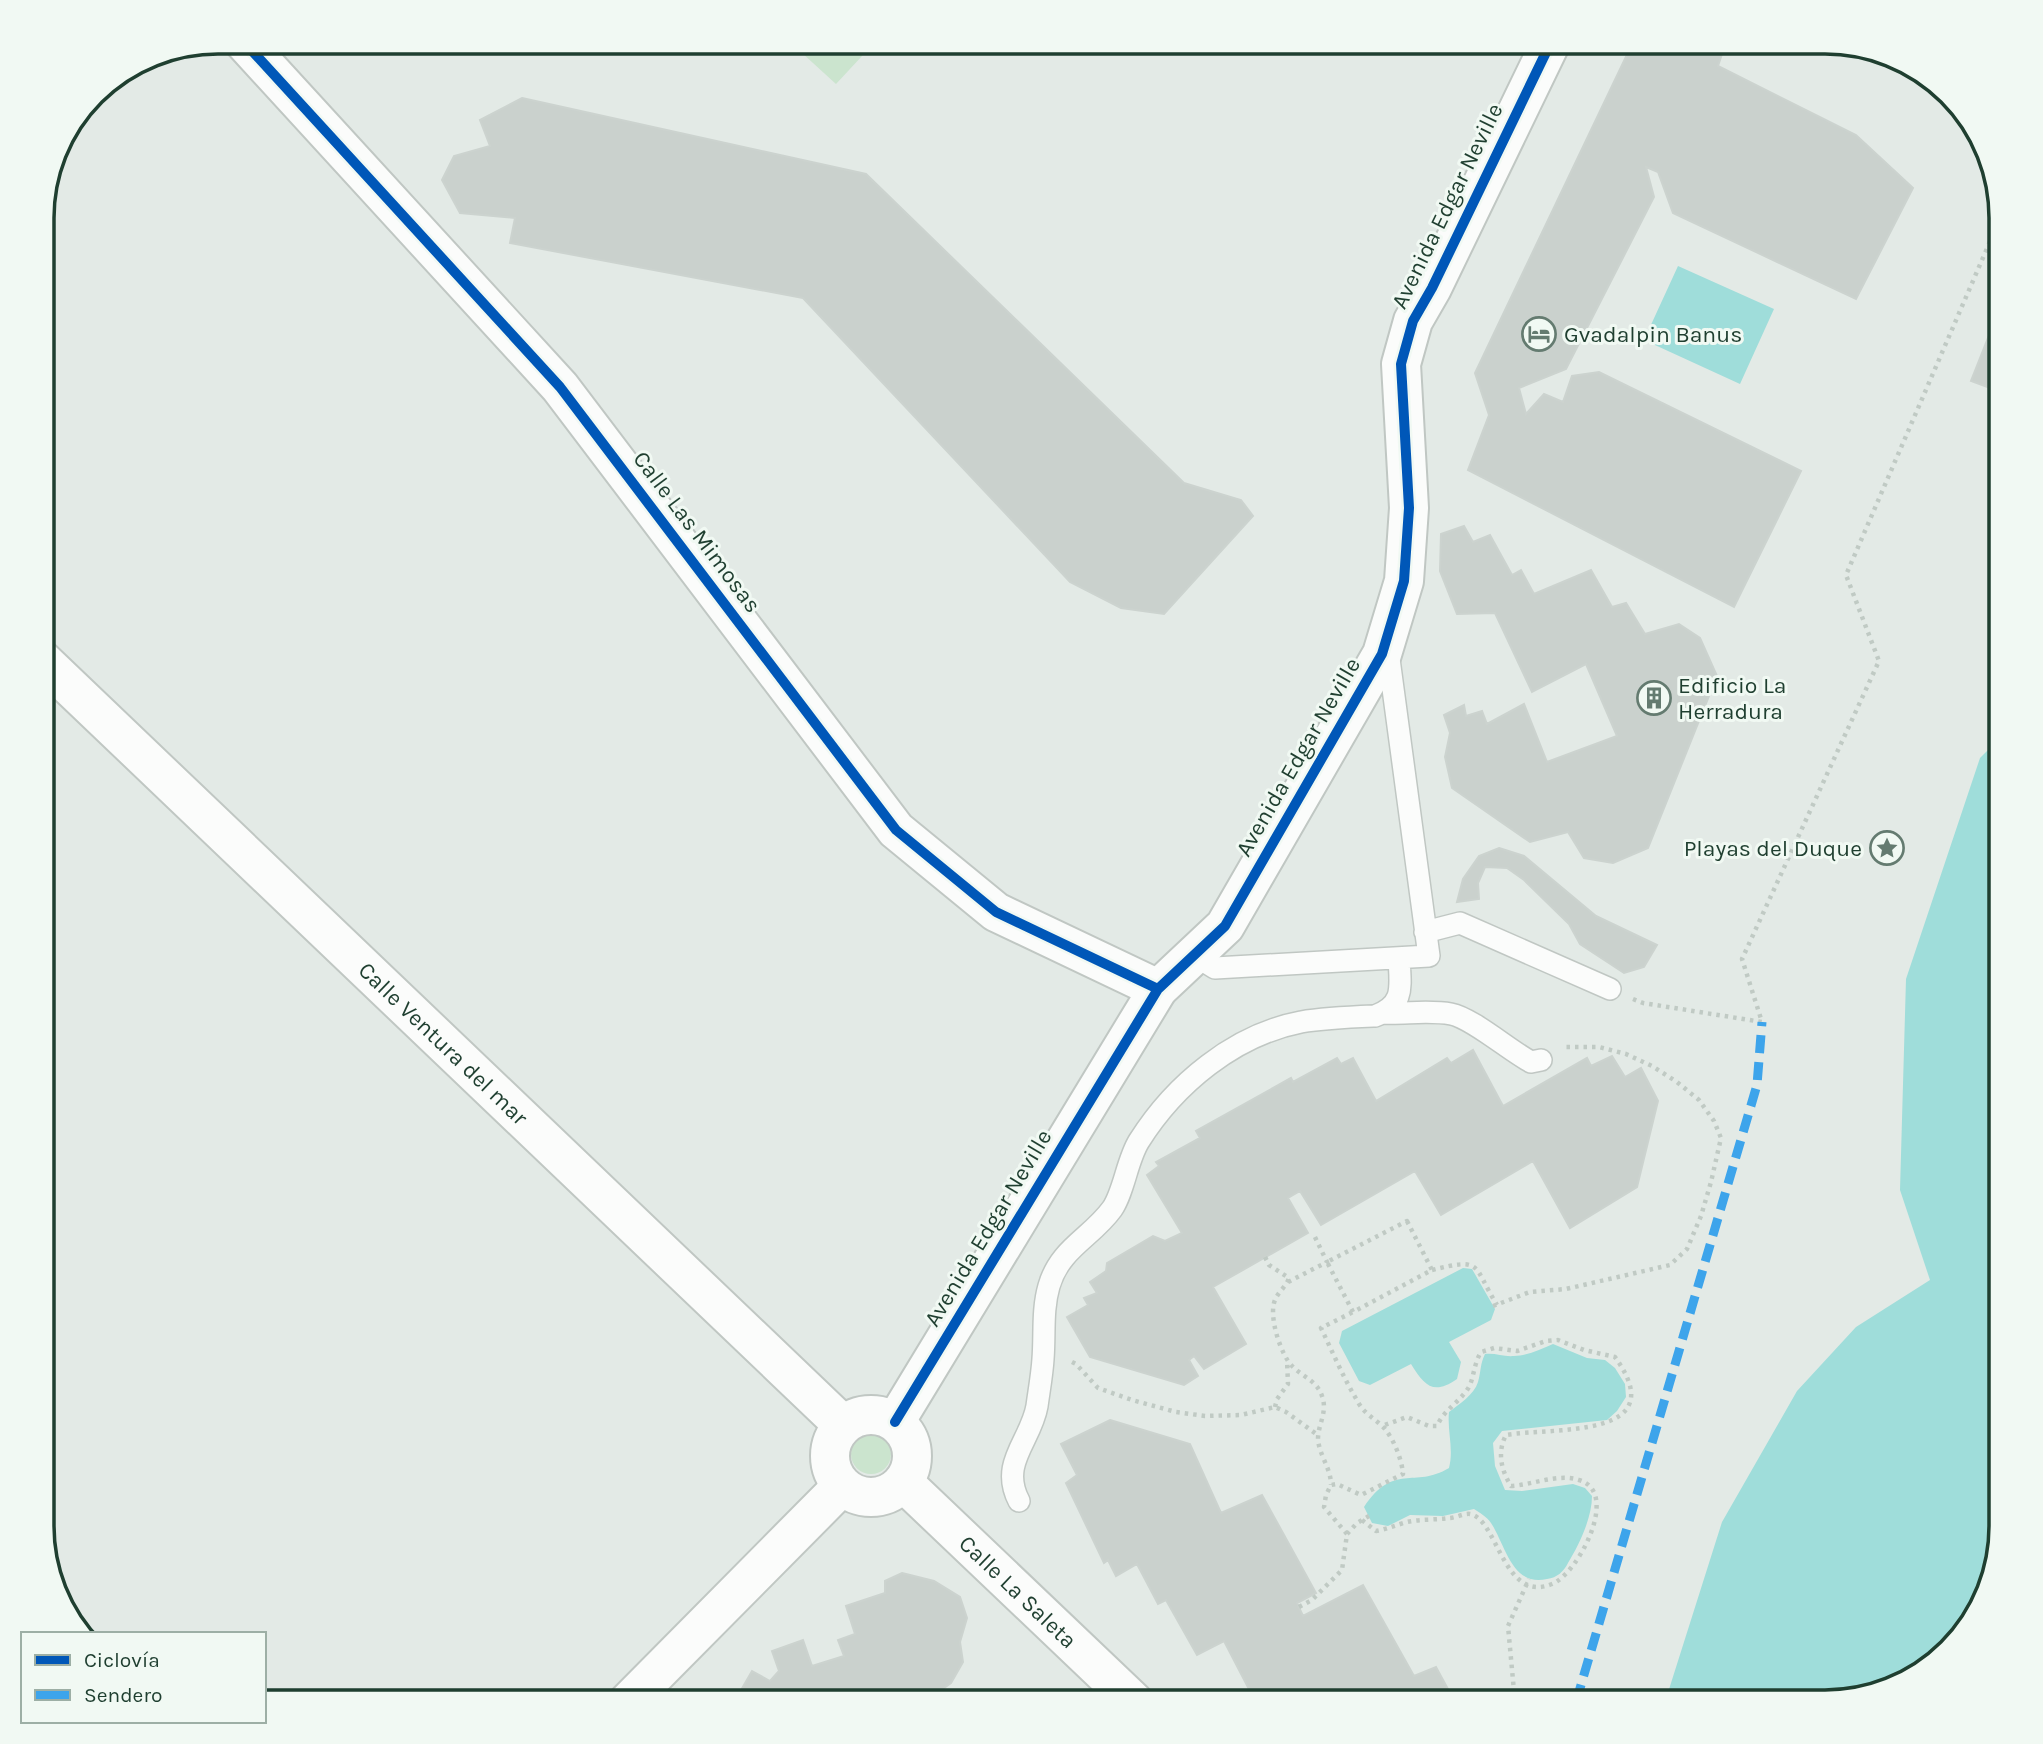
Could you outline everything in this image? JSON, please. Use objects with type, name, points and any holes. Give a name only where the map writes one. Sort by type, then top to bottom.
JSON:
[{"type":"street","name":"Calle Las Mimosas","points":[[255,54],[560,387],[896,830],[996,912],[1158,989]]},
{"type":"street","name":"Avenida Edgar Neville","points":[[895,1422],[1158,989],[1225,926],[1382,654],[1404,581],[1407,458],[1401,364],[1413,321],[1432,288],[1545,54]]},
{"type":"street","name":"Calle Ventura del mar","points":[[55,672],[843,1424]]},
{"type":"street","points":[[874,1414],[895,1422],[908,1436],[913,1454],[909,1474],[904,1482],[893,1491],[866,1497],[842,1486],[834,1474],[830,1448],[843,1424],[863,1415],[874,1414]]},
{"type":"street","name":"Calle La Saleta","points":[[904,1482],[1121,1690]]},
{"type":"street","points":[[638,1690],[842,1486]]},
{"type":"lane","points":[[1194,955],[1215,968],[1429,956],[1389,659],[1382,654]]},
{"type":"lane","points":[[1425,932],[1460,923],[1610,989]]},
{"type":"lane","points":[[1384,1013],[1397,1000],[1400,992],[1399,958]]},
{"type":"lane","points":[[1019,1501],[1014,1492],[1012,1470],[1036,1410],[1043,1359],[1044,1310],[1049,1284],[1061,1260],[1079,1240],[1099,1226],[1114,1206],[1138,1143],[1167,1102],[1206,1067],[1251,1038],[1300,1023],[1384,1013],[1454,1014],[1501,1042],[1516,1055],[1531,1062],[1541,1060]]},
{"type":"path","points":[[1610,989],[1643,1003],[1762,1022],[1742,959],[1879,662],[1846,575],[1989,244]]},
{"type":"path","points":[[1331,1485],[1337,1484],[1361,1495],[1403,1474],[1393,1444],[1382,1426],[1374,1422],[1357,1402],[1321,1328],[1432,1270],[1460,1263],[1478,1268],[1495,1305],[1530,1292],[1566,1289],[1670,1265],[1687,1249],[1702,1216],[1721,1138],[1714,1121],[1699,1100],[1652,1066],[1626,1054],[1599,1047],[1565,1047],[1541,1060]]},
{"type":"path","points":[[1287,1282],[1407,1221],[1432,1270]]},
{"type":"path","points":[[1313,1233],[1353,1312]]},
{"type":"path","points":[[1265,1257],[1269,1265],[1289,1278],[1275,1299],[1273,1308],[1276,1332],[1292,1367],[1317,1386],[1324,1399],[1319,1436],[1331,1476],[1324,1507],[1347,1534]]},
{"type":"path","points":[[1362,1520],[1376,1531],[1408,1522],[1469,1514],[1479,1519],[1512,1573],[1540,1586],[1552,1584],[1575,1565],[1594,1525],[1597,1498],[1591,1487],[1580,1480],[1564,1478],[1511,1486],[1503,1469],[1500,1447],[1506,1435],[1600,1426],[1616,1419],[1629,1404],[1633,1393],[1629,1380],[1615,1357],[1584,1350],[1558,1340],[1546,1341],[1517,1351],[1494,1348],[1481,1352],[1474,1363],[1469,1389],[1443,1413],[1437,1426],[1429,1426],[1407,1417],[1382,1426]]},
{"type":"path","points":[[1043,1359],[1062,1358],[1076,1364],[1098,1388],[1176,1412],[1223,1416],[1275,1407],[1319,1436]]},
{"type":"path","points":[[1275,1407],[1277,1399],[1288,1384],[1286,1358]]},
{"type":"path","points":[[1299,1607],[1312,1600],[1342,1570],[1347,1534],[1368,1516]]},
{"type":"path","points":[[1514,1690],[1508,1626],[1528,1581]]},
{"type":"green space","points":[[803,54],[864,54],[836,84]]},
{"type":"green space","points":[[871,1434],[879,1435],[885,1440],[890,1446],[890,1462],[885,1468],[879,1473],[871,1474],[863,1473],[857,1468],[852,1462],[851,1454],[852,1446],[857,1440],[863,1435]]},
{"type":"water","points":[[1678,266],[1774,309],[1740,384],[1644,340]]},
{"type":"water","points":[[1989,749],[1989,1526],[1986,1558],[1980,1579],[1961,1617],[1933,1649],[1898,1673],[1878,1681],[1857,1687],[1825,1690],[1669,1690],[1722,1522],[1797,1391],[1856,1327],[1930,1280],[1900,1190],[1906,979],[1980,758]]},
{"type":"water","points":[[1463,1268],[1472,1269],[1495,1309],[1491,1320],[1449,1342],[1461,1362],[1457,1379],[1442,1387],[1430,1386],[1420,1378],[1411,1364],[1370,1385],[1359,1381],[1339,1343],[1342,1331]]},
{"type":"water","points":[[1553,1344],[1587,1358],[1605,1360],[1615,1368],[1625,1384],[1626,1397],[1607,1420],[1502,1431],[1493,1443],[1495,1466],[1505,1490],[1522,1491],[1573,1484],[1585,1488],[1592,1496],[1584,1531],[1562,1571],[1547,1579],[1535,1580],[1526,1577],[1512,1563],[1489,1521],[1474,1509],[1443,1516],[1410,1515],[1388,1526],[1372,1523],[1364,1507],[1385,1485],[1395,1480],[1437,1474],[1449,1468],[1449,1412],[1476,1387],[1485,1354],[1519,1356]]},
{"type":"building","name":"Gvadalpin Banus","points":[[1627,54],[1722,54],[1718,66],[1856,135],[1913,188],[1856,299],[1673,213],[1658,172],[1646,167],[1654,197],[1566,369],[1519,388],[1526,414],[1544,394],[1563,402],[1572,376],[1599,372],[1801,471],[1734,607],[1468,470],[1489,415],[1475,373]]},
{"type":"building","points":[[522,98],[866,174],[1184,483],[1241,500],[1253,516],[1164,614],[1121,608],[1070,582],[803,298],[510,243],[515,218],[460,213],[442,180],[454,156],[490,146],[480,120]]},
{"type":"building","points":[[1989,335],[1989,388],[1971,381]]},
{"type":"building","name":"Edificio La Herradura","points":[[1464,526],[1473,542],[1490,535],[1512,575],[1521,570],[1534,594],[1591,570],[1612,607],[1626,603],[1645,634],[1679,624],[1700,638],[1717,676],[1648,848],[1613,863],[1584,858],[1568,832],[1530,842],[1452,788],[1445,757],[1450,733],[1444,715],[1464,705],[1466,716],[1482,711],[1487,724],[1524,704],[1547,762],[1617,736],[1586,664],[1532,692],[1495,613],[1457,614],[1440,571],[1441,534]]},
{"type":"building","points":[[1499,848],[1524,856],[1596,916],[1657,945],[1644,967],[1624,973],[1580,944],[1569,924],[1524,880],[1507,868],[1485,867],[1478,883],[1479,899],[1457,902],[1463,879],[1479,856]]},
{"type":"building","points":[[1473,1050],[1503,1106],[1587,1058],[1591,1066],[1612,1056],[1625,1077],[1641,1068],[1658,1101],[1637,1187],[1570,1228],[1533,1161],[1441,1215],[1415,1171],[1321,1225],[1300,1191],[1288,1198],[1308,1233],[1213,1287],[1246,1344],[1204,1369],[1194,1356],[1189,1360],[1198,1376],[1184,1385],[1090,1357],[1067,1317],[1088,1305],[1084,1298],[1097,1293],[1090,1282],[1106,1271],[1107,1263],[1153,1236],[1165,1241],[1182,1233],[1147,1175],[1159,1166],[1156,1162],[1200,1138],[1196,1131],[1291,1078],[1293,1082],[1337,1058],[1341,1064],[1353,1058],[1376,1101],[1447,1058],[1451,1063]]},
{"type":"building","points":[[1110,1420],[1190,1444],[1221,1513],[1262,1495],[1316,1593],[1297,1603],[1303,1616],[1363,1585],[1414,1676],[1436,1667],[1448,1690],[1249,1690],[1224,1641],[1197,1655],[1166,1600],[1158,1604],[1137,1564],[1116,1576],[1108,1560],[1104,1563],[1066,1483],[1077,1475],[1061,1444]]},
{"type":"building","points":[[902,1573],[934,1581],[960,1597],[967,1618],[960,1642],[963,1662],[951,1683],[941,1690],[741,1690],[752,1671],[770,1681],[779,1671],[772,1651],[803,1640],[812,1666],[844,1656],[838,1640],[855,1634],[846,1606],[885,1593],[885,1581]]},
{"type":"marked path","points":[[1580,1690],[1757,1085],[1762,1022]]},
{"type":"cycle path","points":[[255,54],[560,387],[896,830],[996,912],[1158,989]]},
{"type":"cycle path","points":[[895,1422],[1158,989],[1225,926],[1382,654],[1404,581],[1409,508],[1401,364],[1413,321],[1432,288],[1545,54]]},
{"type":"place","name":"Gvadalpin Banus","points":[[1539,334]]},
{"type":"place","name":"Edificio La Herradura","points":[[1654,698]]},
{"type":"place","name":"Playas del Duque","points":[[1887,848]]}]
